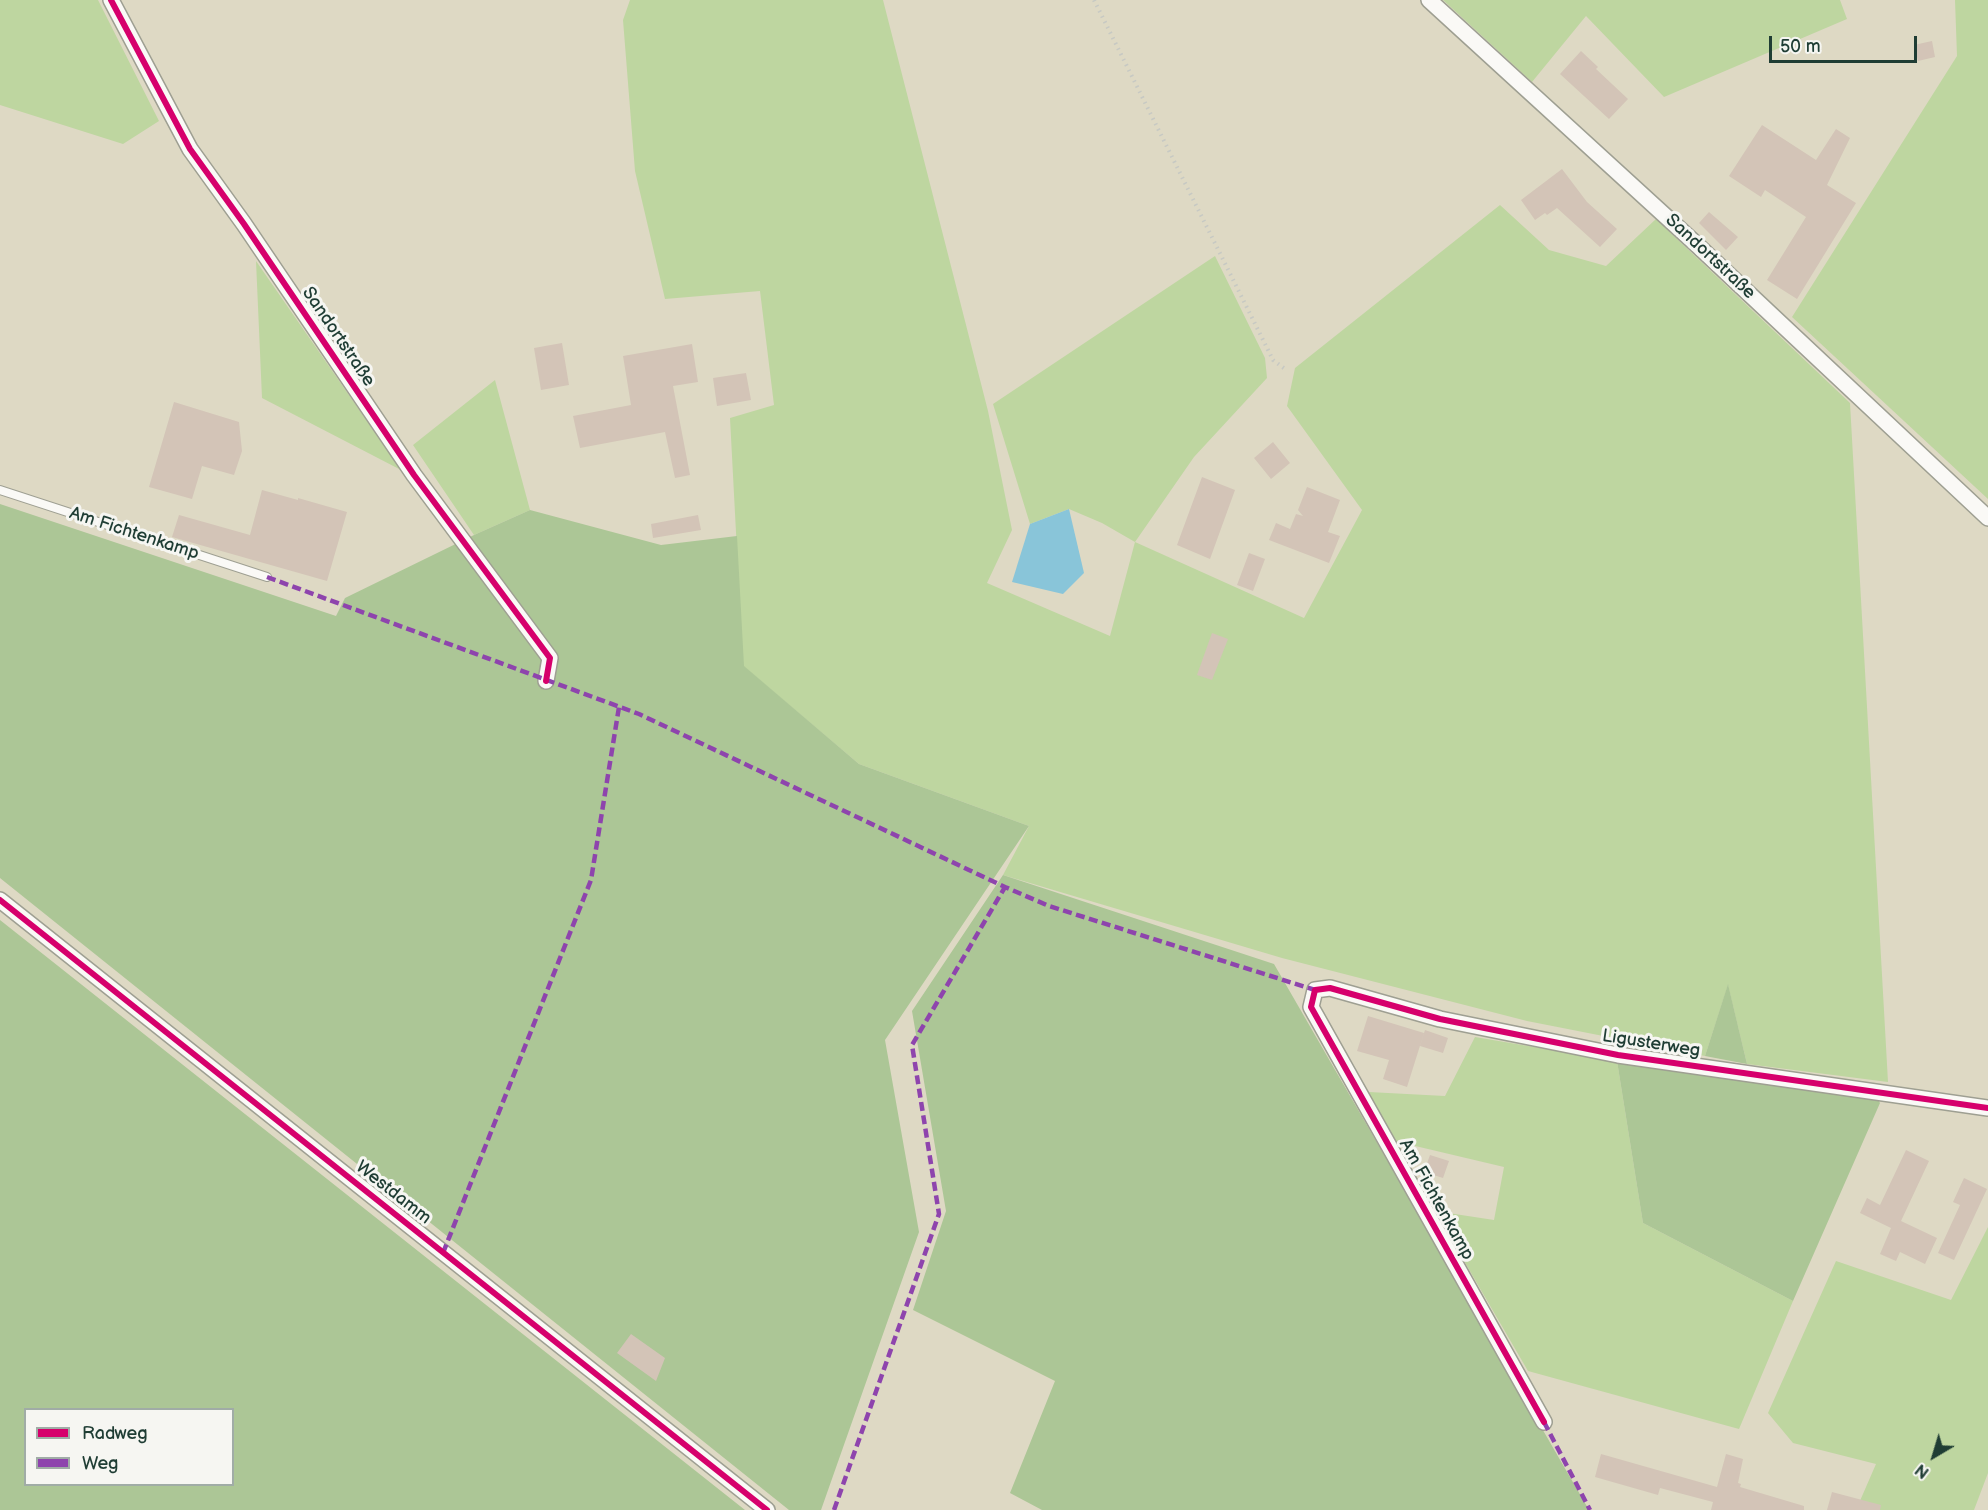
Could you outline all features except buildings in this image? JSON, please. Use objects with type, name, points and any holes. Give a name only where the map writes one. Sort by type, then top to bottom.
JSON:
[{"type":"street","name":"Sandortstraße","points":[[111,0],[190,149],[244,224],[414,475],[549,658],[546,681]]},
{"type":"street","name":"Sandortstraße","points":[[1429,0],[1688,236],[1988,518]]},
{"type":"street","name":"Westdamm","points":[[0,900],[766,1510]]},
{"type":"street","name":"Ligusterweg","points":[[1315,990],[1330,988],[1440,1019],[1618,1055],[1988,1108]]},
{"type":"street","name":"Am Fichtenkamp","points":[[1315,990],[1311,1007],[1544,1422]]},
{"type":"lane","name":"Am Fichtenkamp","points":[[0,490],[267,577]]},
{"type":"path","points":[[1094,0],[1273,360],[1285,369]]},
{"type":"green space","points":[[0,0],[98,0],[159,121],[123,144],[0,105]]},
{"type":"green space","points":[[630,0],[883,0],[988,411],[1012,530],[987,583],[1110,636],[1135,542],[1304,618],[1362,510],[1287,406],[1295,368],[1500,205],[1549,250],[1606,266],[1656,219],[1850,403],[1888,1082],[1747,1064],[1728,985],[1705,1056],[1527,1021],[1282,958],[1003,875],[1029,826],[859,764],[743,666],[730,418],[774,405],[760,291],[665,299],[635,171],[623,20]]},
{"type":"green space","points":[[1443,0],[1840,0],[1847,19],[1664,97],[1586,16],[1532,82]]},
{"type":"green space","points":[[1955,0],[1988,0],[1988,499],[1792,317],[1957,56]]},
{"type":"green space","points":[[1215,256],[1265,358],[1267,378],[1194,457],[1135,542],[1102,523],[1069,509],[1030,524],[993,404]]},
{"type":"green space","points":[[256,261],[401,470],[262,398]]},
{"type":"green space","points":[[495,380],[530,510],[474,535],[413,445]]},
{"type":"green space","points":[[0,504],[336,616],[345,598],[530,510],[661,545],[737,536],[744,666],[859,764],[1029,826],[885,1040],[919,1232],[821,1510],[789,1510],[0,878]]},
{"type":"green space","points":[[1003,875],[1274,964],[1589,1510],[1042,1510],[1010,1493],[1055,1381],[913,1310],[946,1211],[912,1011]]},
{"type":"green space","points":[[0,920],[745,1510],[0,1510]]},
{"type":"green space","points":[[1728,984],[1747,1064],[1705,1056]]},
{"type":"green space","points":[[1475,1037],[1617,1061],[1643,1223],[1793,1301],[1739,1429],[1528,1371],[1435,1211],[1494,1220],[1504,1167],[1390,1140],[1369,1092],[1445,1096]]},
{"type":"green space","points":[[1617,1061],[1875,1094],[1880,1103],[1793,1301],[1643,1223]]},
{"type":"green space","points":[[1988,1227],[1988,1473],[1974,1510],[1856,1510],[1876,1464],[1793,1443],[1768,1413],[1836,1261],[1951,1300]]},
{"type":"water","points":[[1069,509],[1084,573],[1063,594],[1012,582],[1030,524]]},
{"type":"marked path","points":[[267,577],[639,714],[1049,906],[1315,990]]},
{"type":"marked path","points":[[443,1253],[591,880],[619,707]]},
{"type":"marked path","points":[[834,1510],[939,1214],[912,1045],[1005,887]]},
{"type":"marked path","points":[[1544,1422],[1590,1510]]},
{"type":"cycle path","points":[[111,0],[190,149],[244,224],[414,475],[550,658],[546,681]]},
{"type":"cycle path","points":[[0,900],[767,1510]]},
{"type":"cycle path","points":[[1544,1422],[1311,1007],[1315,990],[1330,988],[1440,1019],[1618,1055],[1988,1108]]}]
